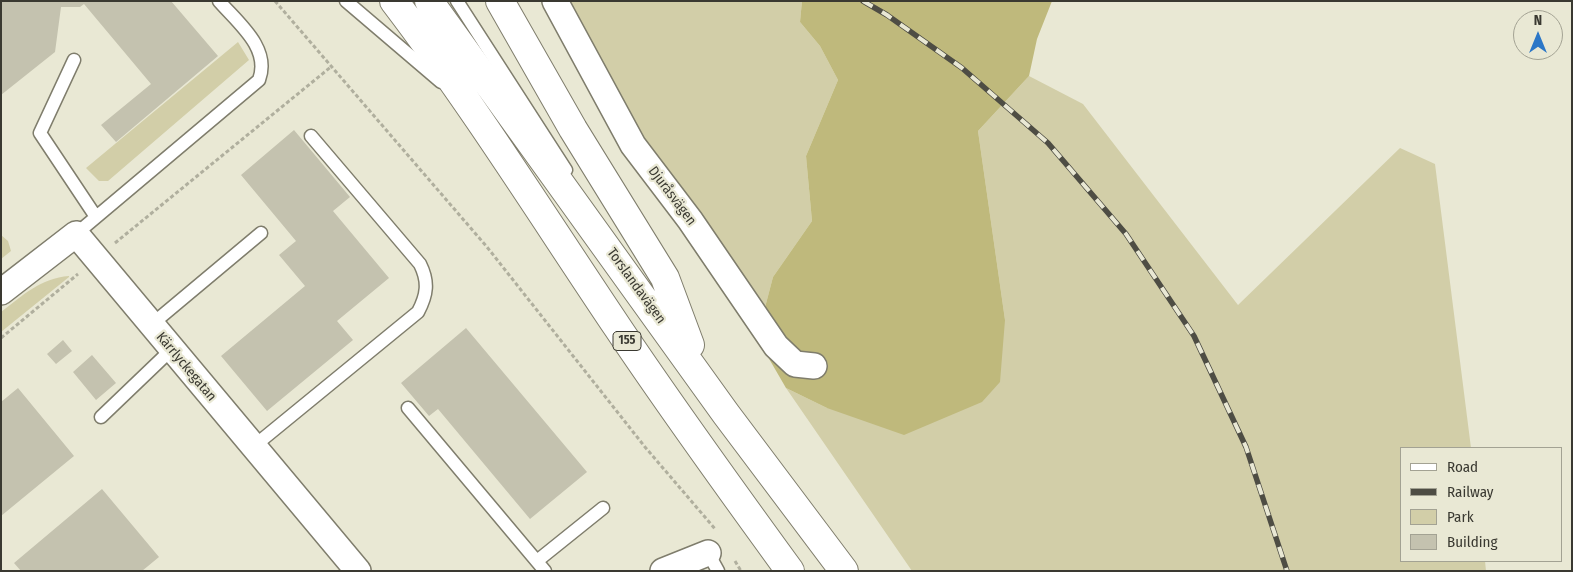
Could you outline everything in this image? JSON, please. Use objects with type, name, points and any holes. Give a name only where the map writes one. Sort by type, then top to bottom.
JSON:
[{"type":"main road","points":[[382,1],[422,37]]},
{"type":"main road","name":"155","points":[[394,1],[471,107],[716,470],[790,571]]},
{"type":"main road","name":"Torslandavägen","points":[[429,1],[702,377],[726,414],[844,571]]},
{"type":"main road","points":[[500,1],[573,129],[665,278],[702,377]]},
{"type":"street","name":"Djuråsvägen","points":[[555,1],[633,145],[690,220],[776,346],[795,364],[814,366]]},
{"type":"street","name":"Kärrlyckegatan","points":[[76,234],[358,571]]},
{"type":"street","points":[[1,292],[76,234]]},
{"type":"street","points":[[662,571],[719,553]]},
{"type":"lane","points":[[76,234],[259,80],[262,72],[262,59],[258,46],[219,1]]},
{"type":"lane","points":[[346,1],[471,107]]},
{"type":"lane","points":[[456,1],[702,377]]},
{"type":"lane","points":[[74,60],[40,133],[96,217]]},
{"type":"lane","points":[[253,447],[418,312],[427,289],[427,277],[420,264],[311,136]]},
{"type":"lane","points":[[151,325],[261,233]]},
{"type":"lane","points":[[101,417],[172,349]]},
{"type":"lane","points":[[408,408],[541,566],[603,508]]},
{"type":"path","points":[[275,1],[493,254],[645,446],[719,553],[741,571]]},
{"type":"path","points":[[1,338],[332,66]]},
{"type":"green space","points":[[542,1],[802,1],[800,22],[820,46],[838,80],[806,156],[812,221],[773,277],[757,338],[630,159]]},
{"type":"green space","points":[[238,42],[249,60],[108,181],[99,181],[86,168]]},
{"type":"green space","points":[[1029,76],[1083,104],[1238,305],[1400,148],[1435,164],[1471,447],[1400,447],[1400,562],[1485,562],[1486,571],[912,571],[786,388],[827,408],[1005,320],[978,131]]},
{"type":"green space","points":[[1,235],[8,241],[11,251],[1,259]]},
{"type":"green space","points":[[69,276],[1,332],[1,312],[24,294],[41,284],[59,277]]},
{"type":"shaded area","points":[[802,1],[1052,1],[1037,39],[1029,76],[978,131],[1005,320],[1000,382],[982,402],[904,435],[827,408],[786,388],[757,338],[773,277],[812,221],[806,156],[838,80],[820,46],[800,22]]},
{"type":"building","points":[[1,1],[171,1],[218,56],[116,142],[101,125],[151,84],[84,4],[80,7],[61,7],[55,52],[1,95]]},
{"type":"building","points":[[294,130],[350,197],[333,211],[389,278],[337,321],[353,340],[267,411],[221,356],[305,286],[279,255],[296,241],[241,175]]},
{"type":"building","points":[[466,328],[587,472],[530,519],[438,409],[429,416],[401,383]]},
{"type":"building","points":[[63,340],[72,351],[56,364],[47,354]]},
{"type":"building","points":[[92,355],[116,383],[96,400],[73,372]]},
{"type":"building","points":[[18,388],[74,456],[1,516],[1,402]]},
{"type":"building","points":[[102,489],[159,557],[142,571],[21,571],[14,563]]},
{"type":"railway","points":[[863,1],[887,15],[962,68],[1048,143],[1126,234],[1194,336],[1246,447],[1287,571]]}]
